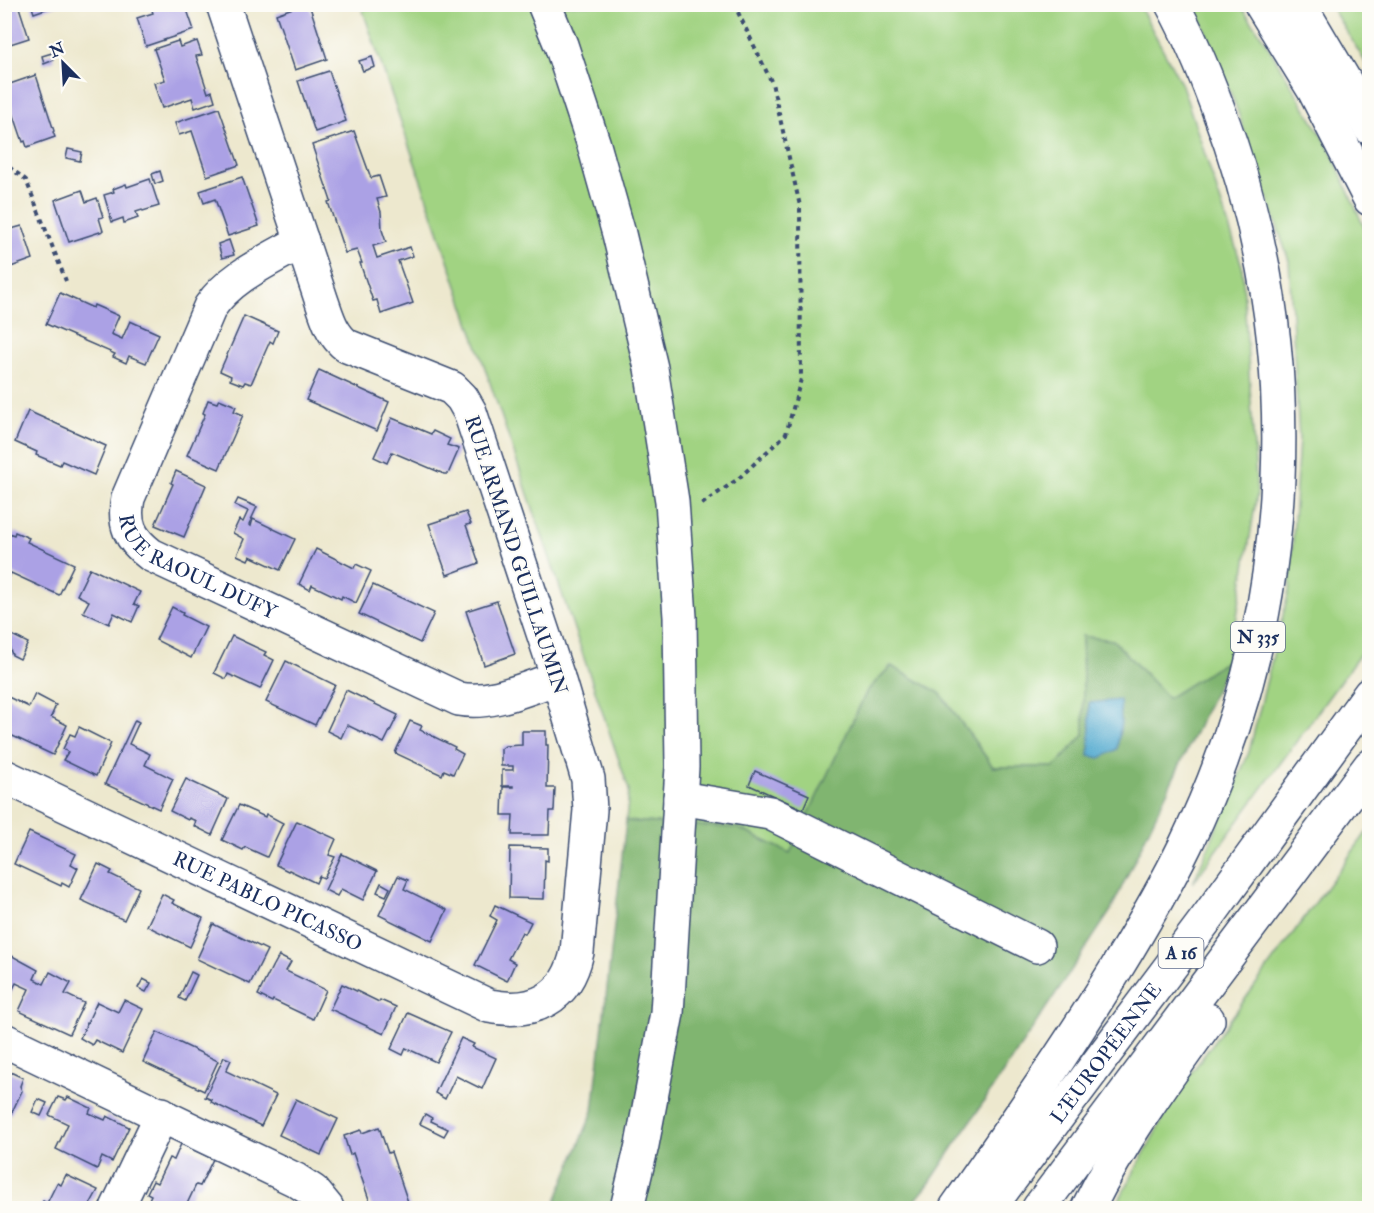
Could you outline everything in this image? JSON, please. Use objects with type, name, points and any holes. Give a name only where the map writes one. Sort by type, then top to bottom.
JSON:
[{"type":"main road","name":"RUE ARMAND GUILLAUMIN","points":[[223,4],[328,322],[332,330],[347,346],[452,388],[462,398],[470,412],[558,678],[588,779],[590,810],[578,952],[575,964],[571,974],[558,991],[537,1005]]},
{"type":"main road","points":[[544,4],[561,45],[594,145],[619,234],[651,368],[672,501],[681,617],[682,767],[666,1013],[642,1145],[627,1209]]},
{"type":"main road","name":"N 335","points":[[956,1209],[1090,1012],[1160,894],[1187,843],[1214,780],[1234,724],[1257,646],[1275,533],[1280,461],[1279,408],[1270,303],[1249,203],[1234,152],[1197,55],[1172,4]]},
{"type":"main road","points":[[1260,4],[1314,90],[1370,199]]},
{"type":"main road","points":[[1299,4],[1370,128]]},
{"type":"main road","name":"RUE RAOUL DUFY","points":[[302,241],[234,282],[220,293],[210,308],[128,498],[126,521],[132,537],[151,555],[459,699],[479,701],[558,678]]},
{"type":"main road","name":"L'EUROPÉENNE","points":[[989,1209],[1188,945],[1370,694]]},
{"type":"main road","name":"L'EUROPÉENNE","points":[[1039,1209],[1370,766]]},
{"type":"main road","name":"RUE PABLO PICASSO","points":[[4,776],[489,1006],[513,1010],[537,1005]]},
{"type":"main road","points":[[1088,1209],[1137,1122],[1253,956],[1370,782]]},
{"type":"main road","points":[[680,798],[770,813],[1037,946]]},
{"type":"main road","points":[[4,1040],[296,1180],[313,1191],[327,1209]]},
{"type":"main road","points":[[117,1209],[162,1114]]},
{"type":"path","points":[[674,523],[738,479],[786,434],[801,379],[800,206],[772,83],[734,4]]},
{"type":"path","points":[[9,167],[26,180],[66,280]]},
{"type":"green space","points":[[361,5],[1139,5],[1182,85],[1242,266],[1257,494],[1230,659],[1168,699],[1113,640],[1082,637],[1084,735],[1055,767],[993,767],[940,693],[891,666],[867,691],[790,854],[738,828],[626,821],[629,790]]},
{"type":"green space","points":[[1192,5],[1240,5],[1261,35],[1330,149],[1370,241],[1369,642],[1193,883],[1249,752],[1290,587],[1299,439],[1289,261],[1235,104],[1199,15]]},
{"type":"green space","points":[[1330,5],[1369,5],[1369,68]]},
{"type":"green space","points":[[1082,636],[1113,640],[1168,698],[1230,659],[1110,912],[929,1184],[909,1208],[553,1208],[593,1111],[626,821],[738,828],[790,853],[867,691],[891,666],[940,693],[993,767],[1054,767],[1084,735]]},
{"type":"green space","points":[[1369,829],[1369,1208],[1115,1208],[1178,1091]]},
{"type":"water","points":[[1120,700],[1121,722],[1117,749],[1101,758],[1089,756],[1089,703]]},
{"type":"building","points":[[18,4],[29,38],[4,46],[4,12],[7,11],[5,8]]},
{"type":"building","points":[[31,4],[57,4],[57,5],[34,13]]},
{"type":"building","points":[[150,4],[185,4],[194,30],[146,46],[137,18],[153,13]]},
{"type":"building","points":[[309,4],[327,59],[295,70],[276,14]]},
{"type":"building","points":[[178,41],[180,47],[197,41],[202,55],[196,56],[208,93],[212,91],[215,101],[195,108],[192,98],[162,108],[154,83],[165,80],[154,49]]},
{"type":"building","points":[[52,53],[54,60],[44,64],[42,56]]},
{"type":"building","points":[[372,57],[375,67],[363,71],[359,61]]},
{"type":"building","points":[[329,71],[346,121],[315,132],[298,81]]},
{"type":"building","points":[[36,75],[55,137],[27,147],[25,141],[23,142],[4,86]]},
{"type":"building","points":[[219,108],[239,165],[207,176],[192,131],[179,135],[175,123]]},
{"type":"building","points":[[354,131],[371,178],[379,176],[386,197],[377,199],[386,242],[373,246],[377,258],[410,247],[413,256],[398,261],[413,303],[381,314],[377,300],[373,301],[357,250],[345,253],[328,202],[331,201],[312,145]]},
{"type":"building","points":[[68,149],[82,152],[80,161],[66,158]]},
{"type":"building","points":[[160,171],[163,181],[155,184],[152,174]]},
{"type":"building","points":[[242,177],[259,226],[228,236],[215,199],[204,203],[200,191]]},
{"type":"building","points":[[150,179],[159,206],[136,212],[138,218],[124,223],[123,218],[112,222],[104,195],[126,184],[127,187]]},
{"type":"building","points":[[82,190],[86,202],[97,198],[103,217],[99,218],[103,231],[69,242],[55,200]]},
{"type":"building","points":[[22,226],[33,259],[8,268],[4,259],[4,231]]},
{"type":"building","points":[[229,240],[234,255],[222,258],[218,244]]},
{"type":"building","points":[[60,293],[93,308],[94,305],[119,316],[111,334],[122,339],[130,321],[159,334],[146,363],[129,356],[126,363],[113,357],[115,354],[46,324]]},
{"type":"building","points":[[244,316],[278,331],[273,343],[270,341],[251,384],[245,382],[243,385],[230,380],[231,376],[220,371]]},
{"type":"building","points":[[319,370],[389,402],[377,431],[306,400]]},
{"type":"building","points":[[219,399],[236,406],[234,411],[243,415],[219,469],[187,455],[205,414],[203,413],[208,400],[217,403]]},
{"type":"building","points":[[28,411],[106,446],[94,475],[62,461],[60,465],[36,455],[37,452],[15,442]]},
{"type":"building","points":[[392,418],[450,439],[447,445],[459,449],[448,474],[392,452],[387,463],[374,457]]},
{"type":"building","points":[[176,471],[206,485],[184,537],[155,525],[173,484],[171,483]]},
{"type":"building","points":[[238,499],[257,507],[249,524],[251,526],[253,519],[295,539],[280,570],[250,556],[248,560],[237,555],[244,539],[233,533],[239,520],[243,522],[248,511],[235,505]]},
{"type":"building","points":[[466,512],[471,524],[466,525],[479,563],[447,575],[429,524]]},
{"type":"building","points":[[4,531],[14,535],[15,532],[29,538],[27,542],[74,564],[59,595],[11,573],[9,576],[4,574]]},
{"type":"building","points":[[316,549],[354,568],[356,564],[371,571],[356,603],[342,596],[341,599],[312,585],[310,590],[299,584]]},
{"type":"building","points":[[90,568],[140,592],[134,604],[139,606],[132,622],[114,613],[109,624],[83,612],[89,601],[77,595]]},
{"type":"building","points":[[373,585],[434,613],[420,643],[359,614]]},
{"type":"building","points":[[497,601],[515,654],[484,665],[466,611]]},
{"type":"building","points":[[172,607],[183,613],[182,615],[206,627],[191,658],[156,640]]},
{"type":"building","points":[[12,635],[28,643],[20,659],[12,655],[8,643]]},
{"type":"building","points":[[232,636],[266,652],[264,655],[274,660],[260,689],[228,674],[226,679],[214,673]]},
{"type":"building","points":[[286,661],[335,685],[315,725],[266,702]]},
{"type":"building","points":[[346,690],[398,715],[384,743],[347,725],[341,738],[327,731]]},
{"type":"building","points":[[35,694],[56,705],[51,717],[67,725],[53,755],[4,732],[4,695],[29,707]]},
{"type":"building","points":[[135,720],[139,722],[129,744],[150,754],[145,765],[173,779],[159,809],[105,784]]},
{"type":"building","points":[[410,721],[422,726],[420,730],[455,747],[454,749],[463,754],[453,774],[444,770],[442,775],[395,753]]},
{"type":"building","points":[[79,727],[111,743],[96,776],[63,760],[68,752],[63,749],[70,734],[75,736]]},
{"type":"building","points":[[522,731],[546,731],[547,788],[555,788],[554,811],[550,811],[549,835],[512,835],[513,815],[502,815],[503,787],[513,786],[502,786],[502,770],[513,770],[513,766],[501,766],[501,749],[505,746],[522,745]]},
{"type":"building","points":[[755,771],[809,795],[803,809],[749,785]]},
{"type":"building","points":[[186,779],[228,799],[212,835],[194,826],[196,821],[189,818],[188,820],[170,811]]},
{"type":"building","points":[[239,805],[265,817],[266,814],[283,823],[267,857],[245,847],[243,850],[222,840]]},
{"type":"building","points":[[297,821],[336,839],[329,855],[335,857],[324,878],[319,876],[316,883],[276,865]]},
{"type":"building","points":[[29,832],[76,854],[71,864],[78,868],[69,887],[62,883],[61,886],[14,864]]},
{"type":"building","points":[[510,847],[548,848],[548,861],[545,860],[544,899],[509,898]]},
{"type":"building","points":[[342,854],[377,871],[363,900],[341,889],[337,896],[325,890]]},
{"type":"building","points":[[98,864],[112,871],[110,874],[139,888],[124,920],[81,900]]},
{"type":"building","points":[[398,876],[408,880],[404,889],[447,910],[432,941],[379,915]]},
{"type":"building","points":[[381,883],[390,888],[386,896],[377,892]]},
{"type":"building","points":[[162,894],[174,900],[172,903],[203,918],[190,947],[147,926]]},
{"type":"building","points":[[495,905],[531,922],[525,934],[522,932],[508,959],[515,963],[507,981],[475,965],[497,920],[490,916]]},
{"type":"building","points":[[213,924],[267,950],[250,984],[197,959]]},
{"type":"building","points":[[5,952],[38,970],[34,979],[44,984],[50,972],[71,983],[65,994],[84,1003],[69,1034],[19,1011],[29,989],[16,983],[9,997],[5,995]]},
{"type":"building","points":[[279,956],[291,962],[286,971],[326,990],[313,1019],[258,995]]},
{"type":"building","points":[[191,972],[197,975],[185,1001],[179,998]]},
{"type":"building","points":[[143,979],[151,983],[146,992],[138,988]]},
{"type":"building","points":[[342,984],[379,1002],[380,1000],[396,1007],[384,1034],[330,1009]]},
{"type":"building","points":[[124,1000],[143,1009],[122,1053],[95,1040],[92,1045],[80,1038],[97,1002],[118,1012]]},
{"type":"building","points":[[408,1013],[451,1032],[436,1062],[406,1048],[403,1055],[391,1049]]},
{"type":"building","points":[[157,1032],[218,1061],[204,1091],[143,1062]]},
{"type":"building","points":[[461,1038],[474,1044],[472,1047],[496,1058],[482,1089],[456,1076],[445,1099],[435,1093]]},
{"type":"building","points":[[224,1057],[231,1060],[226,1071],[276,1095],[261,1126],[205,1097]]},
{"type":"building","points":[[4,1069],[23,1078],[20,1086],[22,1091],[11,1114],[4,1111]]},
{"type":"building","points":[[58,1097],[66,1100],[68,1097],[91,1108],[89,1113],[105,1120],[107,1116],[129,1127],[112,1162],[102,1157],[97,1169],[56,1149],[68,1124],[49,1115]]},
{"type":"building","points":[[38,1099],[47,1103],[41,1116],[32,1112]]},
{"type":"building","points":[[296,1099],[338,1119],[321,1155],[279,1135]]},
{"type":"building","points":[[425,1114],[432,1118],[431,1121],[448,1129],[444,1136],[420,1124]]},
{"type":"building","points":[[379,1127],[388,1153],[391,1152],[410,1208],[372,1208],[353,1153],[350,1155],[344,1136]]},
{"type":"building","points":[[181,1144],[213,1159],[200,1186],[196,1185],[185,1208],[145,1208],[151,1195],[147,1193],[153,1181],[157,1183],[169,1158],[174,1160]]},
{"type":"building","points":[[66,1175],[98,1190],[88,1208],[39,1208],[43,1201],[47,1203],[57,1183],[61,1185]]}]
